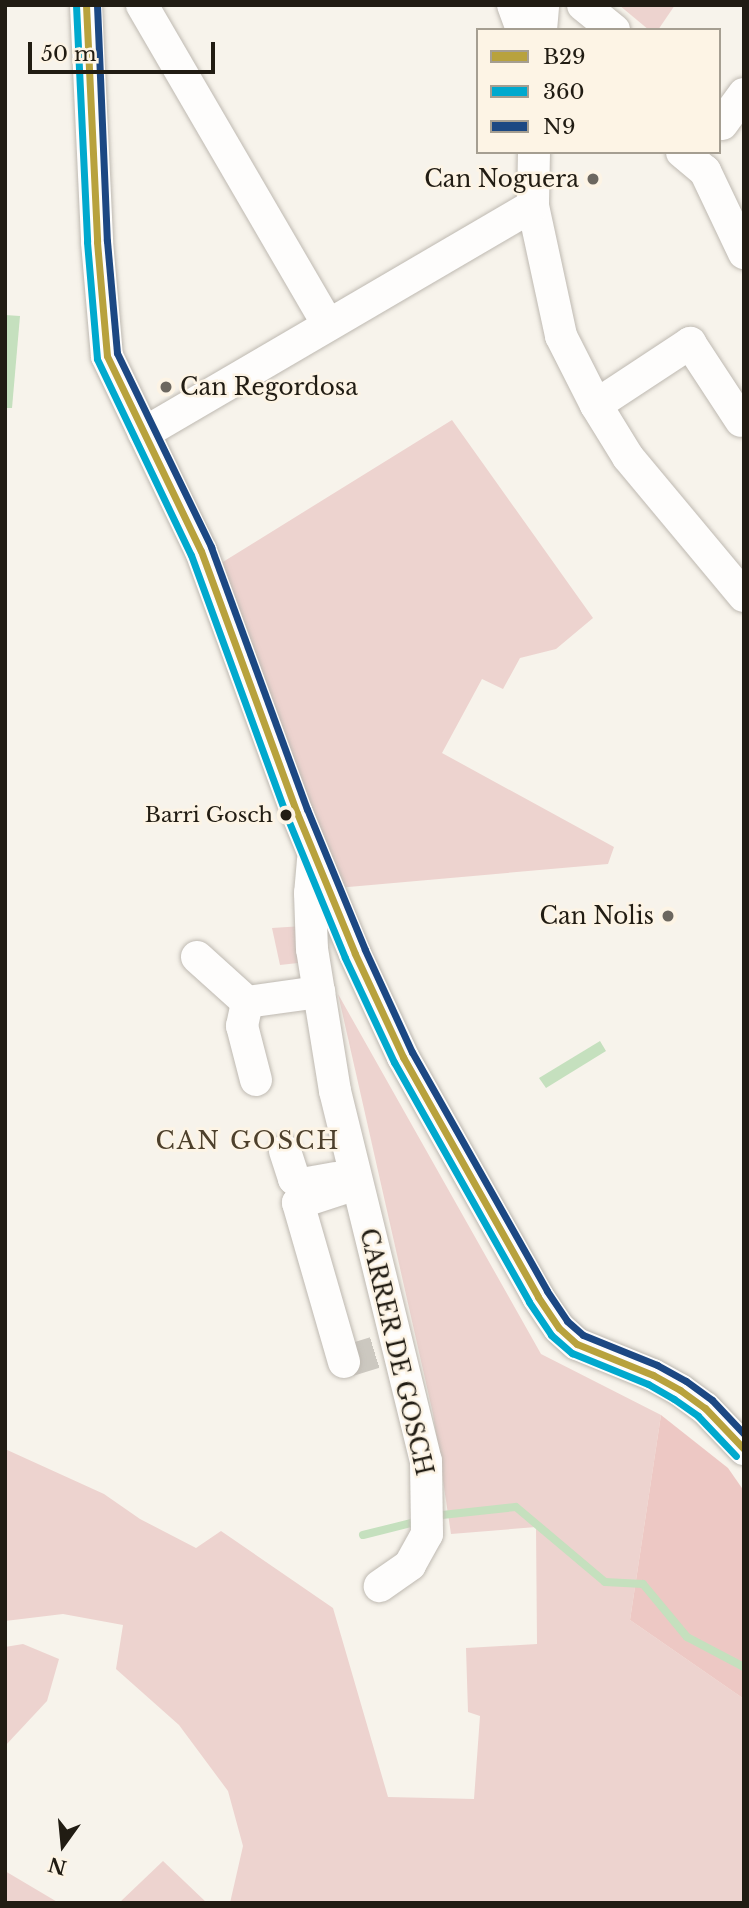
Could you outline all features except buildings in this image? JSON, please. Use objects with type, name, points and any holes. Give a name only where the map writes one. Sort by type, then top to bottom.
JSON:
[{"type":"street","points":[[86,5],[97,242],[107,356],[201,551],[355,954],[403,1058],[548,1314],[577,1344],[653,1375],[705,1408],[744,1449]]},
{"type":"street","points":[[142,5],[328,325]]},
{"type":"street","points":[[513,5],[521,28]]},
{"type":"street","points":[[541,28],[543,5]]},
{"type":"street","points":[[583,5],[612,28]]},
{"type":"street","points":[[728,129],[744,94]]},
{"type":"street","points":[[534,154],[533,206],[561,336],[596,405],[628,457],[744,596]]},
{"type":"street","points":[[684,154],[705,171],[744,253]]},
{"type":"street","points":[[145,433],[533,206]]},
{"type":"street","points":[[596,405],[690,343],[741,421]]},
{"type":"street","name":"CARRER DE GOSCH","points":[[314,852],[310,893],[312,948],[335,1091],[426,1461],[426,1534],[410,1565],[380,1586]]},
{"type":"street","points":[[197,957],[247,1002],[319,992]]},
{"type":"street","points":[[247,1002],[242,1026],[256,1080]]},
{"type":"street","points":[[285,1151],[293,1179],[302,1184],[355,1179]]},
{"type":"street","points":[[344,1362],[298,1203],[355,1179]]},
{"type":"shaded area","points":[[619,5],[675,5],[659,28],[647,28]]},
{"type":"shaded area","points":[[5,315],[20,316],[12,408],[5,408]]},
{"type":"shaded area","points":[[452,420],[593,618],[556,649],[520,658],[503,689],[482,679],[442,753],[614,847],[608,864],[337,888],[218,565]]},
{"type":"shaded area","points":[[303,926],[307,962],[280,965],[272,928]]},
{"type":"shaded area","points":[[338,994],[541,1354],[661,1415],[630,1620],[744,1699],[744,1903],[230,1903],[243,1846],[228,1791],[179,1725],[116,1669],[123,1625],[63,1614],[5,1621],[5,1449],[104,1494],[140,1519],[196,1548],[221,1531],[333,1608],[388,1797],[474,1799],[480,1716],[468,1712],[466,1648],[537,1644],[536,1527],[451,1534],[433,1414]]},
{"type":"shaded area","points":[[600,1041],[606,1051],[546,1088],[539,1078]]},
{"type":"shaded area","points":[[661,1415],[728,1468],[744,1491],[744,1699],[630,1620]]},
{"type":"shaded area","points":[[23,1644],[59,1659],[47,1701],[5,1746],[5,1647]]},
{"type":"shaded area","points":[[163,1861],[207,1903],[119,1903]]},
{"type":"shaded area","points":[[5,1871],[59,1903],[5,1903]]},
{"type":"waterway","points":[[442,1515],[516,1507],[605,1582],[643,1584],[687,1637],[744,1667]]},
{"type":"waterway","points":[[363,1535],[411,1523]]},
{"type":"tunnel","points":[[344,1362],[376,1352]]},
{"type":"transit line","name":"360","points":[[76,5],[87,242],[97,359],[191,555],[287,817],[345,958],[394,1062],[529,1302],[551,1335],[572,1353],[648,1384],[674,1399],[698,1416],[736,1456]]},
{"type":"transit line","name":"B29","points":[[86,5],[97,242],[107,356],[201,551],[297,813],[355,954],[403,1057],[538,1297],[559,1328],[577,1344],[653,1375],[680,1390],[705,1408],[744,1449]]},
{"type":"transit line","name":"N9","points":[[97,5],[107,241],[117,353],[211,547],[307,809],[365,950],[412,1052],[547,1291],[567,1321],[583,1335],[657,1365],[686,1381],[712,1400],[744,1434]]},
{"type":"place","name":"Can Noguera","points":[[593,179]]},
{"type":"place","name":"Can Regordosa","points":[[166,387]]},
{"type":"place","name":"Barri Gosch","points":[[286,815]]},
{"type":"place","name":"Can Nolis","points":[[668,916]]},
{"type":"district","name":"CAN GOSCH","points":[[248,1141]]}]
